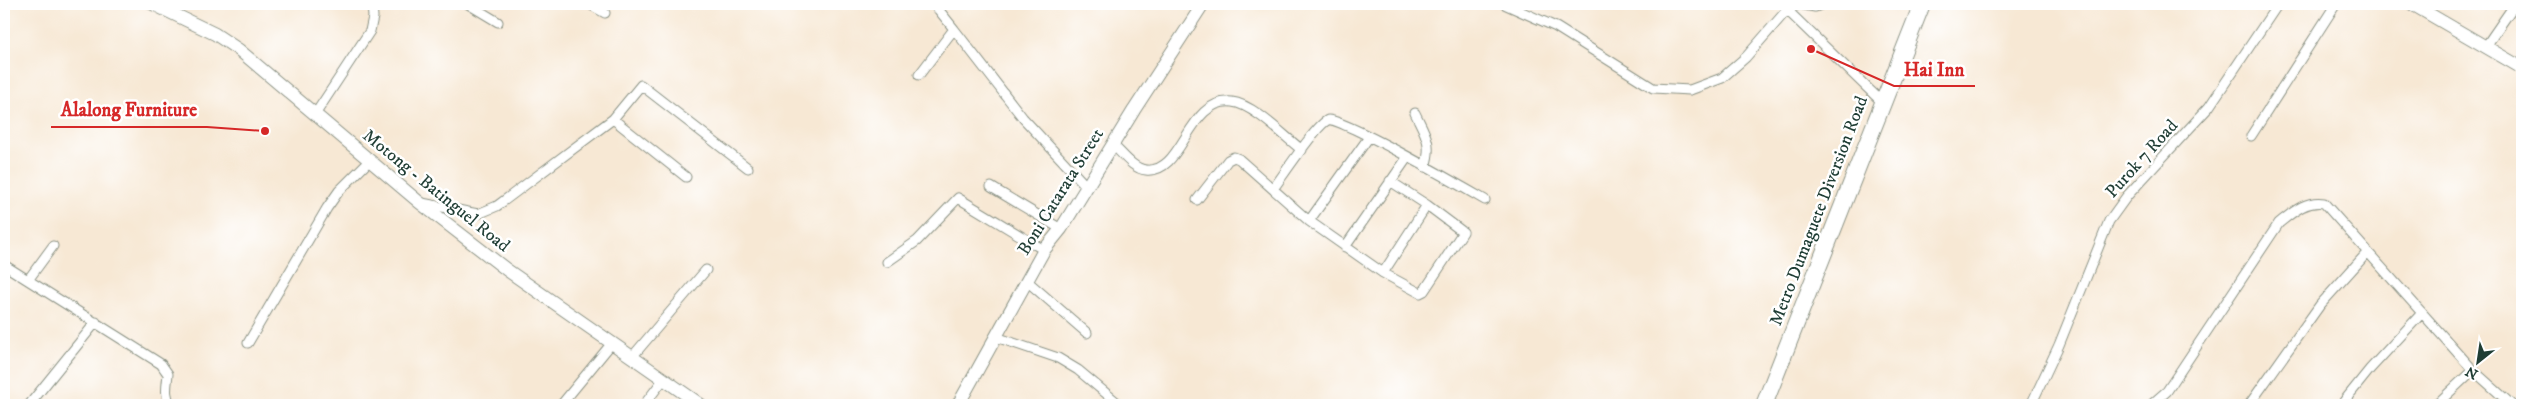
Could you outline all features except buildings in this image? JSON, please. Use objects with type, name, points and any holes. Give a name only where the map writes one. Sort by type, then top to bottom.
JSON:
[{"type":"highway","name":"Metro Dumaguete Diversion Road","points":[[1764,405],[1922,4]]},
{"type":"street","name":"Motong - Batinguel Road","points":[[152,4],[215,34],[316,113],[369,161],[419,202],[507,270],[701,405]]},
{"type":"street","points":[[316,113],[370,31],[372,4]]},
{"type":"street","points":[[468,4],[498,22]]},
{"type":"street","points":[[589,4],[605,13]]},
{"type":"street","points":[[934,4],[1023,118],[1087,187]]},
{"type":"street","name":"Boni Catarata Street","points":[[958,405],[1044,250],[1061,229],[1203,4]]},
{"type":"street","points":[[1504,4],[1556,27],[1653,88],[1690,90],[1722,78],[1746,57],[1787,10],[1799,4],[1815,8],[1823,4]]},
{"type":"street","name":"Purok 7 Road","points":[[2031,405],[2059,346],[2109,221],[2127,196],[2209,107],[2278,4]]},
{"type":"street","points":[[2251,136],[2336,4]]},
{"type":"street","points":[[2412,4],[2522,68]]},
{"type":"street","points":[[2486,46],[2515,4]]},
{"type":"street","points":[[1787,10],[1883,103]]},
{"type":"street","points":[[919,75],[954,29]]},
{"type":"street","points":[[419,202],[478,214],[496,206],[613,119],[642,85],[748,168]]},
{"type":"street","points":[[1113,145],[1133,164],[1146,170],[1160,167],[1173,156],[1199,117],[1213,105],[1232,102],[1249,108],[1302,150]]},
{"type":"street","points":[[1415,113],[1429,143],[1430,153],[1425,167]]},
{"type":"street","points":[[613,119],[686,177]]},
{"type":"street","points":[[1273,189],[1324,123],[1336,120],[1485,200]]},
{"type":"street","points":[[1309,221],[1370,137]]},
{"type":"street","points":[[1197,200],[1228,160],[1234,157],[1239,159],[1309,221],[1383,273],[1420,293],[1424,291],[1462,235],[1460,228],[1390,181]]},
{"type":"street","points":[[1345,247],[1407,158]]},
{"type":"street","points":[[248,343],[327,208],[339,191],[369,161]]},
{"type":"street","points":[[991,187],[1061,229]]},
{"type":"street","points":[[886,262],[917,241],[958,198],[1044,250]]},
{"type":"street","points":[[2151,405],[2167,391],[2279,222],[2301,207],[2314,202],[2324,203],[2473,370],[2512,405]]},
{"type":"street","points":[[1383,273],[1427,205]]},
{"type":"street","points":[[28,280],[53,246]]},
{"type":"street","points":[[2249,405],[2320,305],[2367,253]]},
{"type":"street","points":[[4,266],[96,322],[166,368],[168,374],[166,399],[171,405]]},
{"type":"street","points":[[632,357],[706,270]]},
{"type":"street","points":[[1027,281],[1087,333]]},
{"type":"street","points":[[2341,405],[2370,369],[2422,313]]},
{"type":"street","points":[[29,405],[96,322]]},
{"type":"street","points":[[996,337],[1058,358],[1078,370],[1120,405]]},
{"type":"street","points":[[562,405],[612,343]]},
{"type":"street","points":[[2436,405],[2473,370]]},
{"type":"street","points":[[644,405],[663,380]]},
{"type":"place","name":"Hai Inn","points":[[1811,49]]},
{"type":"place","name":"Alalong Furniture","points":[[265,131]]}]
